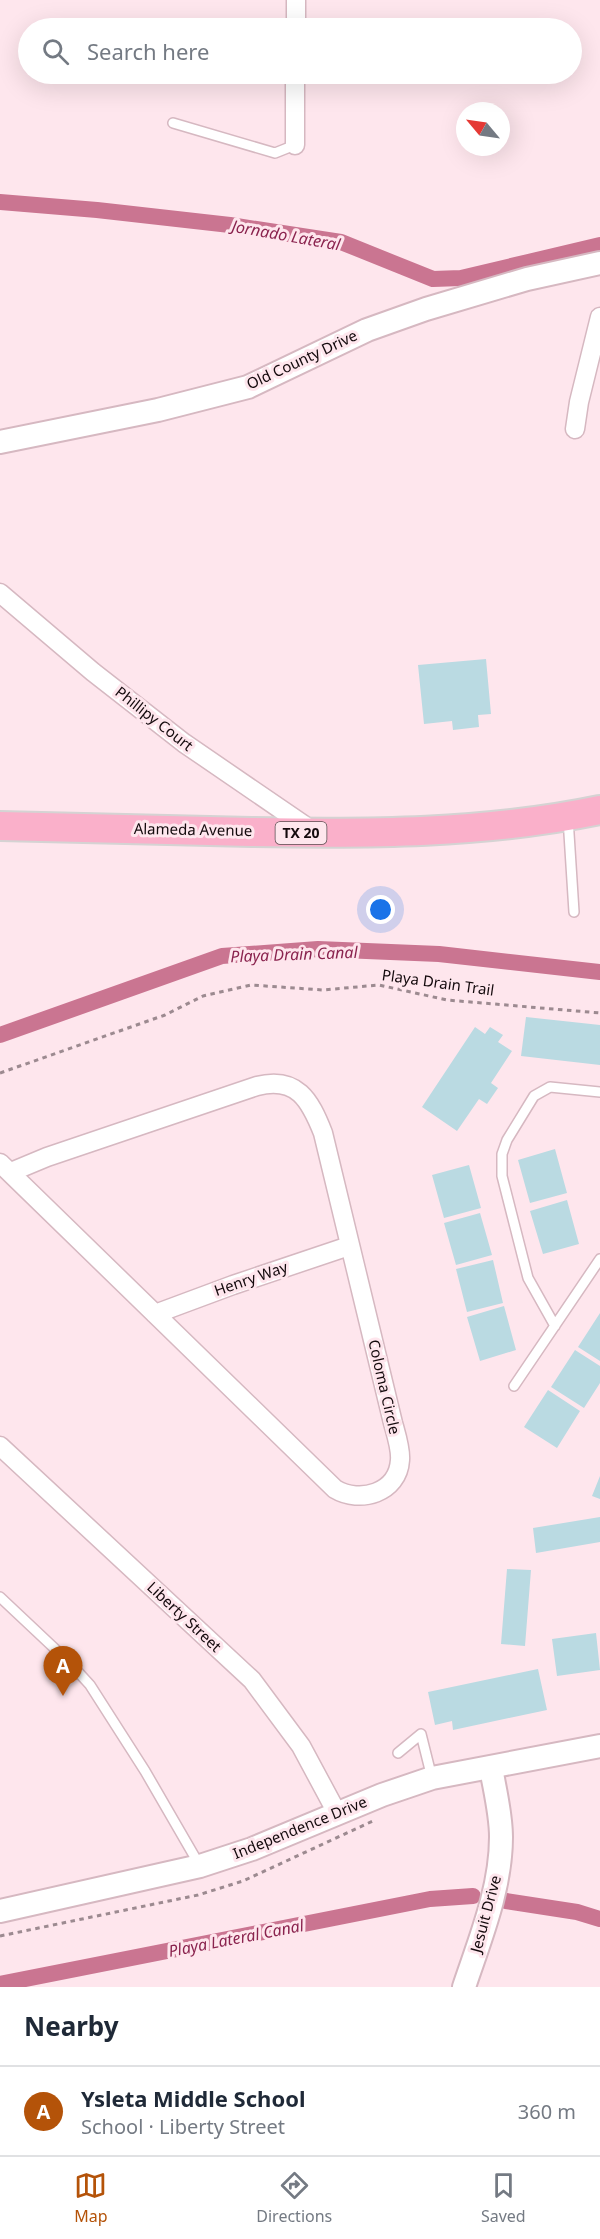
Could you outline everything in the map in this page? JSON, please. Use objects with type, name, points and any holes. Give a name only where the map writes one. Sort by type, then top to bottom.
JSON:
[{"type":"main road","name":"Alameda Avenue","points":[[0,826],[418,833],[524,823],[568,816],[598,806]]},
{"type":"street","points":[[296,0],[296,18]]},
{"type":"street","points":[[295,145],[296,84]]},
{"type":"street","name":"Old County Drive","points":[[0,442],[158,410],[248,387],[367,330],[426,309],[527,279],[600,263]]},
{"type":"street","points":[[575,429],[579,402],[600,317]]},
{"type":"street","name":"Phillipy Court","points":[[0,593],[93,672],[184,743],[316,833]]},
{"type":"street","name":"Coloma Circle","points":[[280,1084],[301,1093],[315,1111],[323,1133],[400,1456],[397,1473],[386,1487],[367,1496],[354,1497],[335,1489],[6,1167],[58,1154],[257,1086],[280,1084]]},
{"type":"street","name":"Henry Way","points":[[155,1314],[349,1246]]},
{"type":"street","name":"Liberty Street","points":[[0,1446],[252,1680],[301,1746],[337,1813]]},
{"type":"street","name":"Independence Drive","points":[[0,1911],[200,1866],[252,1849],[337,1813],[432,1778],[600,1746]]},
{"type":"street","name":"Jesuit Drive","points":[[464,1987],[498,1875],[501,1838],[491,1768]]},
{"type":"lane","points":[[173,123],[275,153],[295,145]]},
{"type":"lane","points":[[568,816],[574,912]]},
{"type":"lane","points":[[555,1326],[528,1278],[502,1176],[502,1154],[507,1140],[534,1096],[550,1087],[600,1092]]},
{"type":"lane","points":[[514,1386],[600,1259]]},
{"type":"lane","points":[[0,1597],[90,1685],[145,1771],[200,1866]]},
{"type":"lane","points":[[398,1753],[421,1734],[432,1778]]},
{"type":"path","name":"Playa Drain Trail","points":[[0,1073],[165,1015],[203,996],[251,985],[323,990],[379,985],[447,1000],[600,1013]]},
{"type":"building","points":[[486,659],[491,714],[478,715],[479,727],[453,730],[452,721],[424,724],[418,665]]},
{"type":"building","points":[[526,1017],[600,1025],[600,1065],[521,1056]]},
{"type":"building","points":[[475,1027],[485,1034],[490,1027],[503,1035],[498,1042],[512,1051],[491,1083],[498,1088],[487,1104],[479,1099],[457,1131],[422,1107]]},
{"type":"building","points":[[555,1149],[567,1193],[530,1203],[518,1160]]},
{"type":"building","points":[[469,1165],[481,1208],[444,1218],[432,1175]]},
{"type":"building","points":[[567,1200],[579,1244],[543,1254],[530,1211]]},
{"type":"building","points":[[480,1213],[492,1255],[456,1265],[444,1223]]},
{"type":"building","points":[[493,1260],[503,1303],[467,1312],[456,1269]]},
{"type":"building","points":[[504,1306],[516,1350],[480,1361],[467,1317]]},
{"type":"building","points":[[600,1313],[600,1361],[578,1347]]},
{"type":"building","points":[[575,1350],[600,1366],[600,1383],[584,1408],[551,1387]]},
{"type":"building","points":[[548,1390],[580,1411],[557,1448],[524,1427]]},
{"type":"building","points":[[600,1476],[600,1499],[592,1496]]},
{"type":"building","points":[[600,1517],[600,1542],[536,1553],[533,1528]]},
{"type":"building","points":[[507,1569],[531,1570],[525,1646],[501,1644]]},
{"type":"building","points":[[596,1633],[600,1670],[557,1676],[552,1639]]},
{"type":"building","points":[[538,1669],[547,1710],[453,1730],[452,1721],[435,1725],[428,1692]]},
{"type":"waterway","name":"Jornado Lateral","points":[[0,202],[230,225],[341,242],[433,279],[461,278],[600,245]]},
{"type":"waterway","name":"Playa Drain Canal","points":[[0,1035],[222,956],[318,949],[439,954],[600,972]]},
{"type":"waterway","name":"Playa Lateral Canal","points":[[0,1984],[430,1899],[473,1896]]},
{"type":"waterway","name":"Playa Lateral Canal","points":[[506,1901],[577,1912],[600,1919]]},
{"type":"place","name":"Ysleta Middle School","points":[[63,1696]]}]
